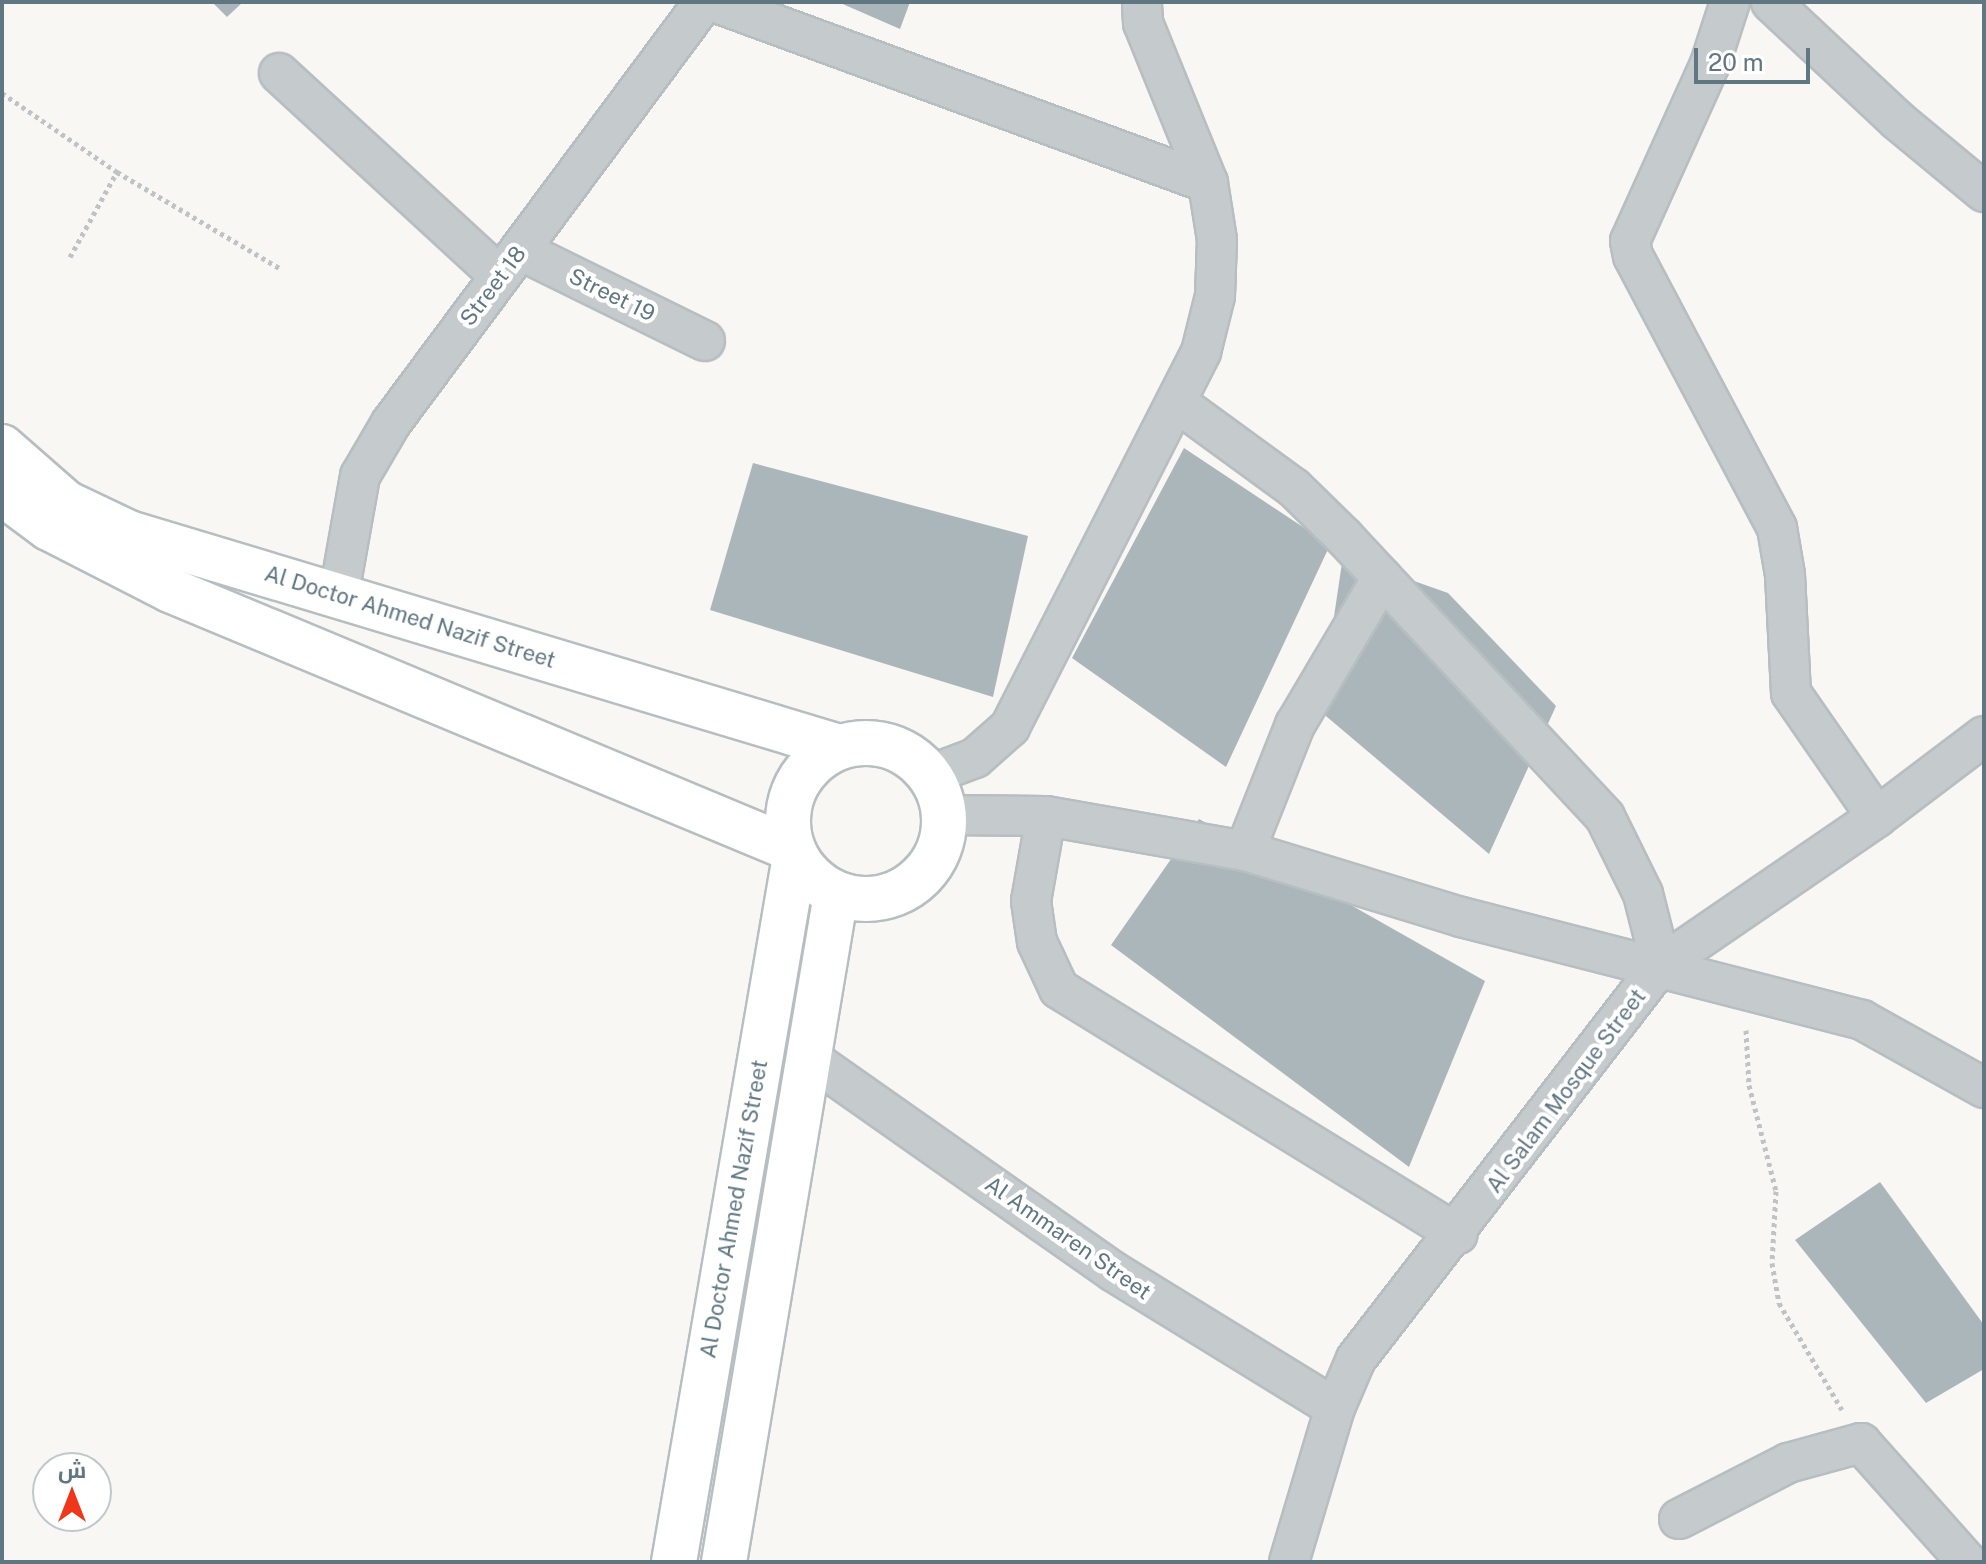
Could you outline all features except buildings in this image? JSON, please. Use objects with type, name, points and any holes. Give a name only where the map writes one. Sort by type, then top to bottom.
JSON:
[{"type":"main road","name":"Al Doctor Ahmed Nazif Street","points":[[2,447],[66,503],[129,533],[839,747]]},
{"type":"main road","points":[[2,493],[49,528],[170,590],[794,852]]},
{"type":"main road","points":[[889,745],[930,775],[945,815],[942,842],[931,866],[912,885],[889,896],[862,900],[836,894],[812,879],[794,852],[787,819],[794,788],[812,763],[839,747],[889,745]]},
{"type":"main road","name":"Al Doctor Ahmed Nazif Street","points":[[674,1562],[794,852]]},
{"type":"main road","points":[[724,1562],[836,894]]},
{"type":"street","name":"Street 18","points":[[339,594],[360,476],[391,423],[704,2]]},
{"type":"street","points":[[714,2],[1208,183]]},
{"type":"street","points":[[930,775],[975,758],[1010,727],[1201,352],[1215,296],[1217,240],[1208,183],[1143,23],[1142,2]]},
{"type":"street","points":[[1730,2],[1710,64],[1630,241],[1633,256],[1777,528],[1785,575],[1791,693],[1877,817]]},
{"type":"street","points":[[1771,2],[1897,120],[1984,192]]},
{"type":"street","name":"Street 19","points":[[279,73],[510,263],[705,341]]},
{"type":"street","points":[[1176,402],[1294,488],[1605,817],[1643,894],[1661,965]]},
{"type":"street","points":[[1245,851],[1295,725],[1382,578]]},
{"type":"street","name":"Al Salam Mosque Street","points":[[1302,1556],[1335,1408],[1356,1359],[1458,1234],[1661,965],[1877,817],[1984,736]]},
{"type":"street","points":[[945,815],[1046,816],[1245,851],[1461,917],[1661,965],[1862,1020],[1984,1088]]},
{"type":"street","points":[[1046,816],[1031,901],[1037,942],[1059,989],[1458,1234]]},
{"type":"street","name":"Al Ammaren Street","points":[[808,1057],[1114,1272],[1335,1408]]},
{"type":"street","points":[[1679,1519],[1777,1467],[1861,1443],[1967,1562]]},
{"type":"path","points":[[2,93],[117,172],[281,269]]},
{"type":"path","points":[[70,257],[117,172]]},
{"type":"path","points":[[1749,989],[1745,1062],[1776,1191],[1772,1263],[1779,1303],[1861,1443]]}]
